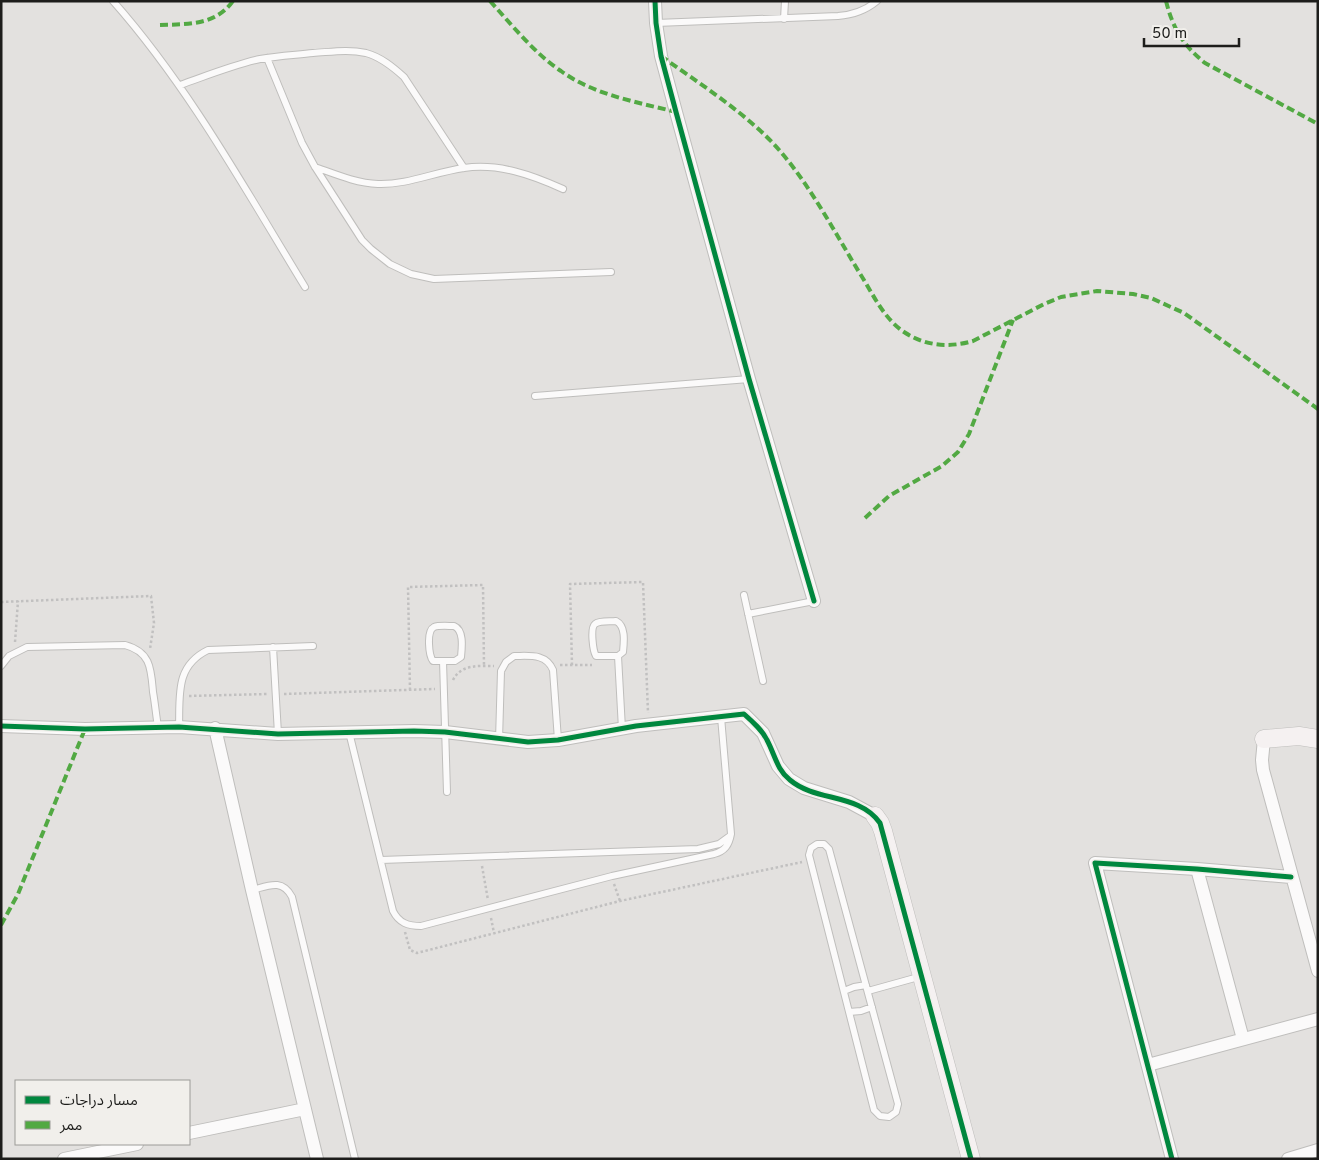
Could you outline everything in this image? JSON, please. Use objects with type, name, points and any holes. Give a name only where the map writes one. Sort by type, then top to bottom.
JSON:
[{"type":"street","points":[[655,1],[661,56],[673,102],[749,379],[814,601]]},
{"type":"street","points":[[1,726],[85,729],[215,728],[278,734],[414,730],[528,742],[558,740],[648,724],[744,714],[768,741],[778,766],[789,779],[812,791],[849,802],[875,816],[880,823],[972,1159]]},
{"type":"street","points":[[215,728],[317,1159]]},
{"type":"street","points":[[1318,738],[1298,736],[1264,739],[1262,760],[1291,877],[1318,970]]},
{"type":"street","points":[[1172,1159],[1095,863],[1197,868],[1291,877]]},
{"type":"street","points":[[1197,868],[1243,1039]]},
{"type":"street","points":[[1148,1065],[1318,1019]]},
{"type":"street","points":[[190,1133],[305,1109]]},
{"type":"street","points":[[64,1159],[132,1145]]},
{"type":"street","points":[[1288,1159],[1318,1150]]},
{"type":"lane","points":[[113,1],[180,85],[216,140],[305,287]]},
{"type":"lane","points":[[784,19],[785,1]]},
{"type":"lane","points":[[656,23],[851,15],[864,10],[877,1]]},
{"type":"lane","points":[[180,85],[267,58],[353,51],[368,54],[394,67],[404,77],[464,168]]},
{"type":"lane","points":[[267,58],[302,143],[315,167],[366,245],[390,264],[411,274],[445,280],[611,272]]},
{"type":"lane","points":[[315,167],[354,180],[377,184],[400,182],[464,168],[503,168],[522,172],[563,189]]},
{"type":"lane","points":[[536,396],[749,379]]},
{"type":"lane","points":[[744,595],[763,681]]},
{"type":"lane","points":[[748,614],[814,601]]},
{"type":"lane","points":[[616,621],[622,625],[624,650],[618,656],[595,655],[592,629],[596,623],[616,621]]},
{"type":"lane","points":[[435,626],[454,626],[460,632],[462,654],[457,660],[443,661],[434,661],[430,656],[430,632],[435,626]]},
{"type":"lane","points":[[1,666],[14,652],[27,647],[125,645],[137,650],[148,660],[151,667],[158,727]]},
{"type":"lane","points":[[179,727],[182,678],[185,670],[198,655],[208,650],[312,646]]},
{"type":"lane","points":[[273,647],[278,734]]},
{"type":"lane","points":[[499,740],[503,666],[514,656],[539,656],[548,661],[553,670],[558,740]]},
{"type":"lane","points":[[618,656],[622,729]]},
{"type":"lane","points":[[443,661],[447,792]]},
{"type":"lane","points":[[349,732],[393,911],[395,916],[403,923],[421,926],[612,876],[719,853],[727,846],[730,836],[721,717]]},
{"type":"lane","points":[[381,860],[698,849],[719,844],[730,836]]},
{"type":"lane","points":[[824,844],[829,849],[867,988],[898,1104],[896,1112],[888,1117],[880,1116],[874,1110],[811,860],[810,851],[814,845],[824,844]]},
{"type":"lane","points":[[252,890],[281,885],[292,896],[355,1159]]},
{"type":"lane","points":[[844,991],[854,987],[867,988],[922,976]]},
{"type":"lane","points":[[849,1012],[861,1011],[872,1007]]},
{"type":"path","points":[[1,602],[151,596],[154,623],[148,660]]},
{"type":"path","points":[[14,652],[18,601]]},
{"type":"path","points":[[551,665],[618,664]]},
{"type":"path","points":[[180,696],[451,689],[453,678],[464,668],[503,666]]},
{"type":"path","points":[[481,856],[494,933]]},
{"type":"path","points":[[403,923],[408,946],[413,952],[418,953],[620,901],[811,860]]},
{"type":"path","points":[[612,876],[620,901]]},
{"type":"marked path","points":[[160,25],[200,22],[218,15],[233,1]]},
{"type":"marked path","points":[[490,1],[542,56],[574,79],[616,97],[676,112]]},
{"type":"marked path","points":[[1166,1],[1180,36],[1205,63],[1318,124]]},
{"type":"marked path","points":[[661,56],[739,113],[780,151],[812,194],[884,312],[890,320],[912,337],[929,343],[955,345],[973,341],[1061,297],[1097,291],[1133,294],[1151,298],[1184,313],[1318,409]]},
{"type":"marked path","points":[[865,518],[889,496],[942,466],[958,452],[969,434],[1013,320]]},
{"type":"marked path","points":[[1,925],[18,894],[85,729]]},
{"type":"cycle path","points":[[655,1],[661,56],[749,379],[814,601]]},
{"type":"cycle path","points":[[1,726],[85,729],[179,727],[278,734],[414,731],[445,732],[528,742],[558,740],[636,726],[744,714],[763,733],[779,767],[790,780],[812,792],[861,807],[871,813],[880,823],[971,1159]]},
{"type":"cycle path","points":[[1172,1159],[1095,863],[1291,877]]}]
